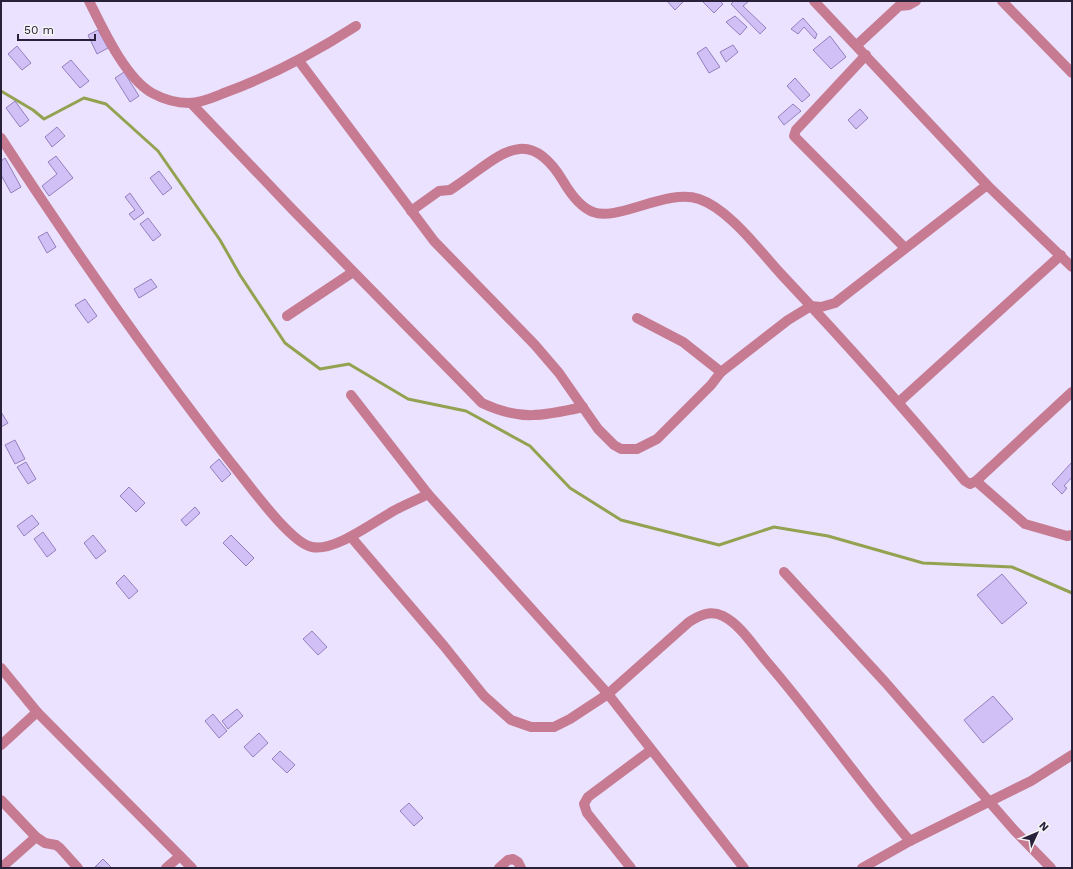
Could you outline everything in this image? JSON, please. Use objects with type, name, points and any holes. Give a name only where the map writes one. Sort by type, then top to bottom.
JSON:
[{"type":"street","points":[[89,1],[116,54],[140,82],[150,92],[167,99],[191,103],[246,85],[298,61],[356,26]]},
{"type":"street","points":[[814,1],[987,185],[1072,266]]},
{"type":"street","points":[[857,45],[899,6],[909,5],[916,1]]},
{"type":"street","points":[[1002,1],[1071,71]]},
{"type":"street","points":[[866,55],[796,130],[794,136],[905,248]]},
{"type":"street","points":[[298,61],[411,211],[454,264],[535,345],[559,373],[598,429],[614,445],[621,449],[636,449],[657,439],[711,385],[720,372],[788,320],[811,306],[821,307],[835,303],[987,185]]},
{"type":"street","points":[[191,103],[353,272],[482,403],[506,414],[526,416],[559,413],[582,407]]},
{"type":"street","points":[[1,138],[67,239],[141,344],[253,489],[293,536],[305,545],[321,548],[351,537],[383,517],[428,494]]},
{"type":"street","points":[[411,211],[439,191],[450,190],[505,152],[516,148],[529,149],[544,156],[556,170],[568,190],[577,200],[595,213],[606,214],[647,203],[683,196],[690,196],[705,201],[732,222],[811,306],[899,402],[965,481],[970,484],[976,481],[1072,392]]},
{"type":"street","points":[[899,402],[1061,255]]},
{"type":"street","points":[[287,316],[353,272]]},
{"type":"street","points":[[637,318],[683,342],[720,372]]},
{"type":"street","points":[[351,394],[428,494],[608,694],[744,868]]},
{"type":"street","points":[[976,481],[1025,524],[1067,536],[1072,535]]},
{"type":"street","points":[[351,537],[444,646],[484,696],[511,720],[531,727],[554,727],[570,719],[608,694],[689,622],[699,615],[711,613],[722,616],[743,633],[799,699],[887,814],[910,841]]},
{"type":"street","points":[[784,572],[885,682],[990,802],[1051,868]]},
{"type":"street","points":[[1,668],[37,712],[192,868]]},
{"type":"street","points":[[1,745],[37,712]]},
{"type":"street","points":[[631,868],[587,813],[584,804],[588,797],[651,750]]},
{"type":"street","points":[[862,868],[910,841],[1031,781],[1072,754]]},
{"type":"street","points":[[1,800],[36,837],[44,843],[56,845],[78,868]]},
{"type":"street","points":[[1,868],[36,837]]},
{"type":"street","points":[[166,868],[180,856]]},
{"type":"street","points":[[499,868],[508,860],[513,859],[518,862],[521,868]]},
{"type":"building","points":[[667,1],[684,1],[675,10]]},
{"type":"building","points":[[702,1],[720,1],[723,4],[714,13]]},
{"type":"building","points":[[734,1],[749,1],[743,6],[766,28],[760,34],[731,4]]},
{"type":"building","points":[[735,16],[747,27],[740,35],[726,22]]},
{"type":"building","points":[[803,18],[817,34],[815,39],[804,27],[798,34],[791,29]]},
{"type":"building","points":[[98,30],[108,48],[97,54],[88,35]]},
{"type":"building","points":[[830,36],[846,57],[831,69],[813,50]]},
{"type":"building","points":[[733,45],[738,52],[726,62],[720,52]]},
{"type":"building","points":[[17,46],[31,63],[22,70],[8,54]]},
{"type":"building","points":[[706,47],[720,67],[709,73],[697,53]]},
{"type":"building","points":[[71,60],[89,81],[80,88],[62,67]]},
{"type":"building","points":[[124,72],[139,96],[130,102],[115,78]]},
{"type":"building","points":[[795,78],[810,95],[802,102],[787,86]]},
{"type":"building","points":[[15,101],[29,120],[20,127],[6,108]]},
{"type":"building","points":[[793,104],[801,111],[784,125],[778,117]]},
{"type":"building","points":[[860,109],[868,118],[856,129],[848,120]]},
{"type":"building","points":[[57,127],[65,136],[52,147],[45,137]]},
{"type":"building","points":[[56,156],[73,178],[49,196],[42,186],[57,174],[48,162]]},
{"type":"building","points":[[5,158],[21,187],[11,193],[1,175],[1,161]]},
{"type":"building","points":[[159,171],[172,188],[163,195],[150,178]]},
{"type":"building","points":[[130,193],[144,213],[134,220],[129,214],[135,210],[125,197]]},
{"type":"building","points":[[148,218],[161,235],[153,241],[140,224]]},
{"type":"building","points":[[47,232],[56,247],[47,253],[38,237]]},
{"type":"building","points":[[151,279],[157,287],[139,298],[134,289]]},
{"type":"building","points":[[85,299],[97,316],[88,323],[75,305]]},
{"type":"building","points":[[1,412],[8,423],[1,427]]},
{"type":"building","points":[[15,440],[25,459],[15,464],[5,445]]},
{"type":"building","points":[[219,459],[231,474],[222,482],[210,467]]},
{"type":"building","points":[[26,462],[36,479],[28,484],[17,467]]},
{"type":"building","points":[[1072,462],[1072,477],[1064,486],[1067,488],[1062,494],[1052,484]]},
{"type":"building","points":[[129,487],[145,503],[136,512],[120,496]]},
{"type":"building","points":[[195,507],[200,513],[186,526],[181,520]]},
{"type":"building","points":[[32,515],[39,524],[24,536],[17,526]]},
{"type":"building","points":[[43,532],[56,550],[47,557],[34,539]]},
{"type":"building","points":[[93,535],[106,551],[96,559],[84,543]]},
{"type":"building","points":[[231,535],[254,558],[246,566],[223,543]]},
{"type":"building","points":[[1002,574],[1027,603],[1002,624],[977,595]]},
{"type":"building","points":[[124,575],[138,591],[129,599],[116,583]]},
{"type":"building","points":[[312,631],[327,647],[318,655],[303,639]]},
{"type":"building","points":[[993,696],[1013,719],[983,743],[964,720]]},
{"type":"building","points":[[237,709],[243,716],[228,729],[222,721]]},
{"type":"building","points":[[213,714],[227,731],[219,738],[205,721]]},
{"type":"building","points":[[259,733],[268,743],[253,757],[244,747]]},
{"type":"building","points":[[280,751],[295,765],[287,773],[272,759]]},
{"type":"building","points":[[409,803],[423,818],[414,826],[400,811]]},
{"type":"building","points":[[103,859],[112,868],[95,867]]},
{"type":"waterway","points":[[1,91],[33,110],[44,119],[84,98],[106,104],[158,151],[220,240],[240,275],[285,343],[320,369],[349,364],[408,399],[466,411],[530,446],[570,488],[621,520],[719,545],[774,527],[828,536],[923,563],[1012,567],[1072,593]]}]
